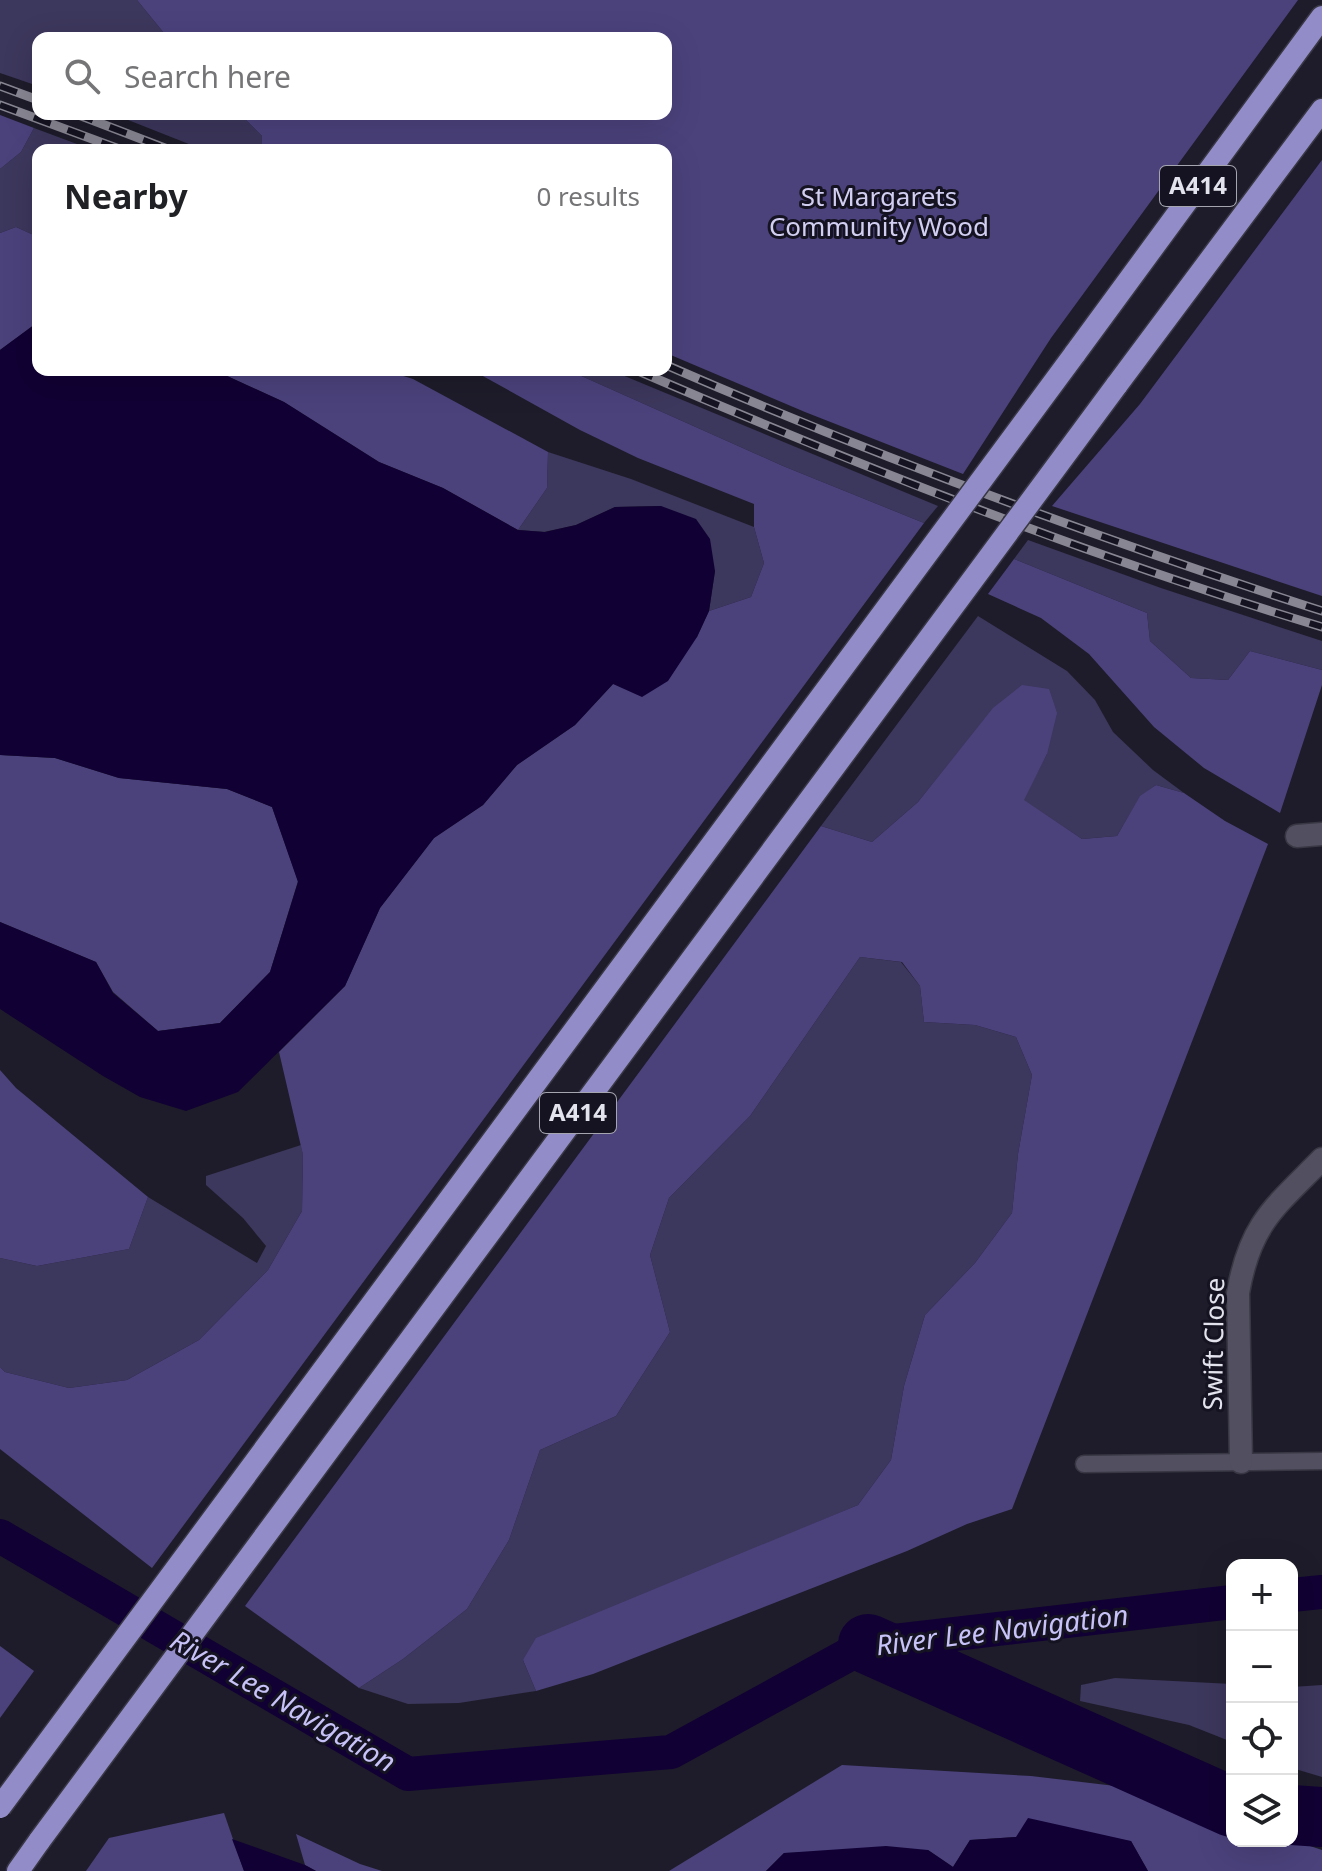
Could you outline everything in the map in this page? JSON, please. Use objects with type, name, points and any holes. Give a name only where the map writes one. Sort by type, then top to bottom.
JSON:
[{"type":"highway","name":"A414","points":[[0,1807],[1322,17]]},
{"type":"highway","name":"A414","points":[[18,1871],[1322,110]]},
{"type":"street","points":[[1297,836],[1322,834]]},
{"type":"street","name":"Swift Close","points":[[1241,1462],[1238,1293],[1242,1271],[1257,1230],[1272,1210],[1322,1159]]},
{"type":"lane","points":[[1084,1464],[1322,1461]]},
{"type":"shaded area","points":[[0,0],[137,0],[163,32],[32,32],[32,84],[0,73]]},
{"type":"shaded area","points":[[128,120],[246,120],[262,136],[261,144],[189,144]]},
{"type":"shaded area","points":[[34,128],[77,144],[32,144],[32,234],[16,227],[0,233],[0,169],[21,152]]},
{"type":"shaded area","points":[[32,326],[32,376],[227,376],[284,402],[379,462],[443,488],[518,530],[545,532],[576,525],[615,507],[661,506],[696,519],[710,539],[715,571],[709,611],[697,637],[668,681],[642,697],[613,684],[575,725],[517,765],[483,805],[434,838],[380,908],[345,986],[238,1092],[186,1111],[140,1097],[0,1009],[0,922],[96,962],[113,993],[158,1031],[220,1023],[270,972],[298,882],[272,807],[227,789],[119,778],[55,758],[0,755],[0,350]]},
{"type":"shaded area","points":[[581,376],[624,376],[938,506],[924,523],[783,466]]},
{"type":"shaded area","points":[[548,452],[631,479],[754,527],[764,563],[751,597],[709,611],[715,571],[661,506],[615,507],[576,525],[544,532],[518,530],[547,488]]},
{"type":"shaded area","points":[[1028,540],[1322,641],[1322,670],[1250,651],[1228,680],[1191,678],[1150,641],[1147,613],[1014,559]]},
{"type":"shaded area","points":[[978,616],[1067,671],[1095,700],[1113,732],[1153,770],[1184,793],[1156,785],[1140,797],[1117,836],[1082,839],[1023,800],[1047,754],[993,709],[918,802],[872,842],[821,826]]},
{"type":"shaded area","points":[[860,957],[901,962],[920,986],[924,1022],[975,1025],[1016,1037],[1032,1075],[1018,1154],[1012,1213],[975,1263],[925,1315],[904,1386],[891,1460],[858,1505],[716,1565],[523,1660],[536,1691],[459,1703],[408,1704],[359,1688],[403,1659],[467,1609],[509,1540],[540,1450],[616,1416],[670,1332],[650,1255],[669,1198],[750,1116]]},
{"type":"shaded area","points":[[301,1145],[302,1211],[268,1270],[199,1340],[127,1380],[69,1388],[5,1372],[0,1367],[0,1258],[37,1266],[129,1249],[148,1197],[257,1263],[266,1246],[243,1218],[206,1185],[206,1176]]},
{"type":"shaded area","points":[[1115,1678],[1226,1684],[1226,1740],[1189,1725],[1080,1701],[1081,1685]]},
{"type":"shaded area","points":[[1322,1685],[1322,1777],[1298,1770],[1298,1687]]},
{"type":"shaded area","points":[[1028,1818],[1131,1841],[1148,1871],[766,1871],[784,1853],[886,1846],[928,1850],[953,1867],[970,1840],[1016,1837]]},
{"type":"shaded area","points":[[232,1839],[305,1865],[316,1871],[244,1871]]},
{"type":"green space","name":"St Margarets Community Wood","points":[[137,0],[1298,0],[1051,338],[963,474],[672,356],[672,144],[261,144],[262,136],[246,120],[672,120],[672,32],[163,32]]},
{"type":"green space","points":[[0,115],[34,128],[21,152],[0,169]]},
{"type":"green space","points":[[1322,160],[1322,596],[1052,506],[1140,404]]},
{"type":"green space","points":[[16,227],[32,234],[32,326],[0,350],[0,233]]},
{"type":"green space","points":[[227,376],[403,376],[413,379],[548,452],[547,488],[518,530],[443,488],[379,462],[284,402]]},
{"type":"green space","points":[[483,376],[581,376],[783,466],[924,523],[152,1568],[0,1449],[0,1367],[5,1372],[69,1388],[127,1380],[199,1340],[268,1270],[302,1211],[303,1155],[279,1052],[345,986],[380,908],[434,838],[483,805],[517,765],[575,725],[613,684],[697,637],[709,611],[751,597],[764,563],[754,527],[754,504],[638,458]]},
{"type":"green space","points":[[1014,559],[1147,613],[1150,641],[1191,678],[1228,680],[1250,651],[1322,670],[1322,685],[1280,813],[1204,768],[1154,727],[1089,654],[1041,618],[988,594]]},
{"type":"green space","points":[[1022,685],[1049,689],[1057,713],[1047,754],[1024,800],[1082,839],[1117,836],[1140,796],[1156,785],[1184,793],[1225,821],[1268,844],[1012,1509],[967,1524],[907,1551],[593,1674],[536,1691],[523,1660],[536,1638],[858,1505],[891,1460],[904,1386],[925,1315],[975,1263],[1012,1213],[1018,1154],[1032,1075],[1016,1037],[975,1025],[924,1022],[920,986],[902,962],[860,957],[750,1116],[669,1198],[650,1255],[670,1332],[616,1416],[540,1450],[509,1540],[467,1609],[403,1659],[359,1688],[245,1606],[821,826],[872,842],[918,802],[993,708]]},
{"type":"green space","points":[[0,755],[55,758],[119,778],[227,789],[272,807],[298,881],[270,972],[220,1023],[158,1031],[113,992],[96,962],[0,922]]},
{"type":"green space","points":[[0,1070],[16,1088],[148,1197],[129,1249],[37,1266],[0,1258]]},
{"type":"green space","points":[[0,1646],[34,1671],[0,1718]]},
{"type":"green space","points":[[842,1765],[1031,1776],[1149,1790],[1226,1817],[1226,1847],[1298,1847],[1298,1842],[1322,1850],[1322,1871],[1148,1871],[1131,1841],[1016,1837],[970,1840],[953,1867],[928,1850],[784,1853],[766,1871],[669,1871]]},
{"type":"green space","points":[[224,1813],[244,1871],[86,1871],[109,1838]]},
{"type":"green space","points":[[296,1834],[382,1871],[316,1871],[305,1865]]},
{"type":"waterway","name":"River Lee Navigation","points":[[0,1536],[408,1774],[671,1752],[868,1644],[1226,1603]]},
{"type":"waterway","name":"River Lee Navigation","points":[[1298,1594],[1322,1592]]},
{"type":"waterway","points":[[868,1644],[1226,1804]]},
{"type":"waterway","points":[[1298,1815],[1322,1817]]},
{"type":"railway","points":[[0,86],[32,98]]},
{"type":"railway","points":[[0,105],[32,117]]},
{"type":"railway","points":[[41,120],[106,144]]},
{"type":"railway","points":[[92,120],[154,144]]},
{"type":"railway","points":[[672,368],[828,433],[991,496],[1322,611]]},
{"type":"railway","points":[[650,376],[975,508],[1148,571],[1322,627]]}]
